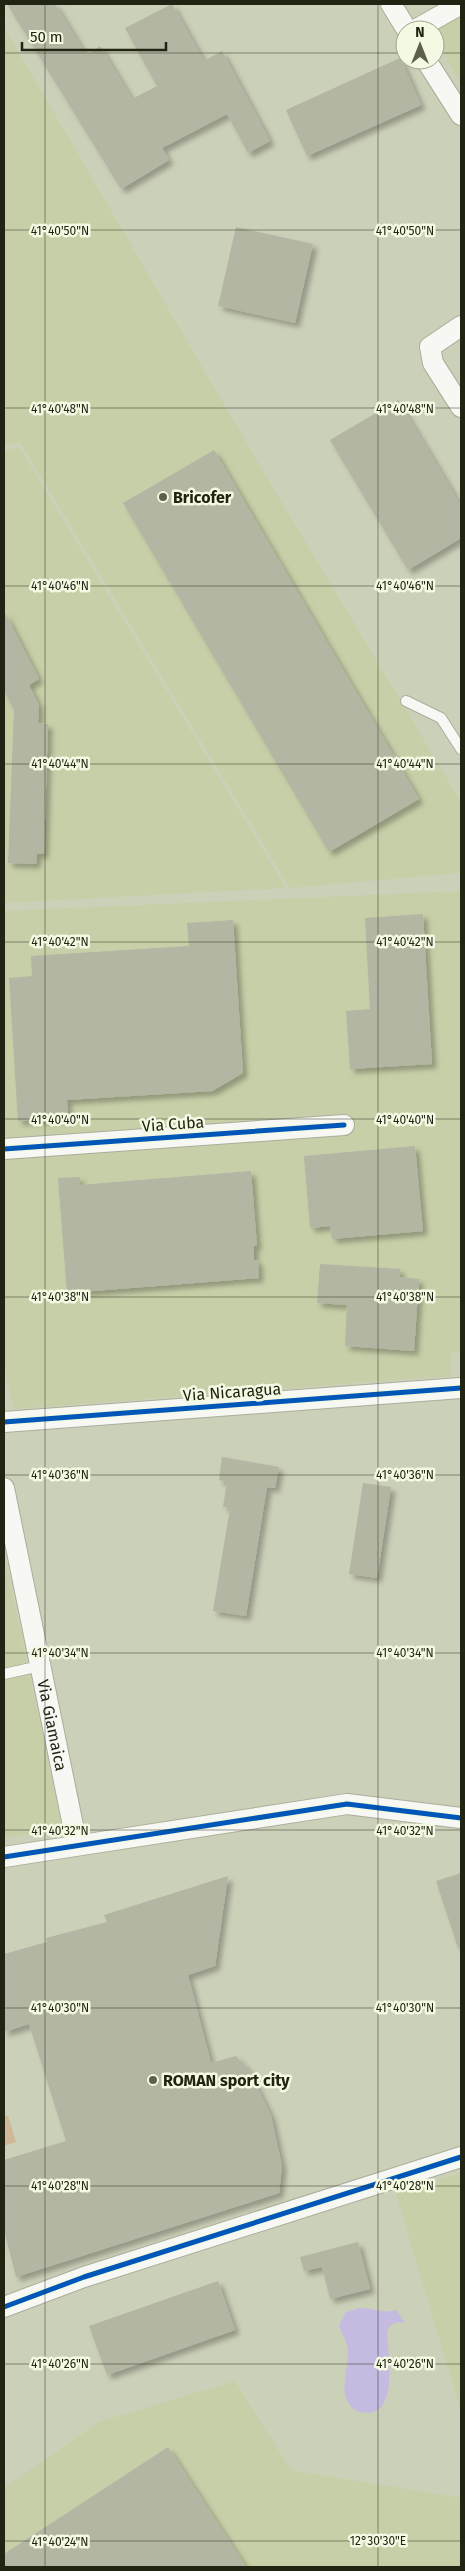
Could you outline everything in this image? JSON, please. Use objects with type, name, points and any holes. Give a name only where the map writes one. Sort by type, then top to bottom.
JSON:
[{"type":"street","points":[[391,4],[401,20]]},
{"type":"street","points":[[433,20],[461,4]]},
{"type":"street","points":[[432,70],[461,115]]},
{"type":"street","points":[[461,326],[430,347],[433,363],[461,407]]},
{"type":"street","name":"Via Cuba","points":[[4,1149],[344,1125]]},
{"type":"street","name":"Via Nicaragua","points":[[4,1422],[461,1388]]},
{"type":"street","name":"Via Giamaica","points":[[4,1488],[77,1845]]},
{"type":"street","points":[[4,1857],[347,1804],[461,1818]]},
{"type":"street","points":[[4,2307],[84,2278],[461,2157]]},
{"type":"lane","points":[[406,701],[441,718],[461,749]]},
{"type":"lane","points":[[4,1674],[40,1666]]},
{"type":"shaded area","points":[[461,4],[461,84],[445,54],[445,20]]},
{"type":"shaded area","points":[[4,27],[253,454],[461,802],[461,873],[290,888],[20,442],[4,445]]},
{"type":"shaded area","points":[[19,447],[286,888],[4,903],[4,451]]},
{"type":"shaded area","points":[[461,891],[461,1352],[451,1352],[450,1376],[14,1409],[4,1365],[4,911]]},
{"type":"shaded area","points":[[4,1553],[62,1829],[4,1838]]},
{"type":"shaded area","points":[[8,2116],[16,2142],[4,2146],[4,2117]]},
{"type":"shaded area","points":[[461,2173],[461,2411],[396,2194]]},
{"type":"shaded area","points":[[360,2308],[396,2310],[405,2323],[394,2323],[387,2332],[389,2386],[386,2399],[380,2409],[370,2413],[355,2410],[349,2404],[345,2390],[348,2347],[339,2325],[346,2312]]},
{"type":"shaded area","points":[[235,2381],[291,2470],[461,2498],[461,2567],[4,2567],[4,2488],[99,2422]]},
{"type":"building","points":[[7,4],[55,4],[86,55],[100,46],[132,99],[157,86],[125,28],[172,4],[204,61],[222,51],[270,141],[248,153],[227,114],[162,148],[169,160],[121,189]]},
{"type":"building","points":[[395,60],[395,70],[405,70],[421,105],[307,156],[286,110]]},
{"type":"building","points":[[236,227],[313,244],[295,323],[218,306]]},
{"type":"building","points":[[398,400],[461,506],[461,538],[408,570],[330,440]]},
{"type":"building","points":[[214,450],[419,799],[329,852],[123,503]]},
{"type":"building","points":[[4,611],[39,679],[29,685],[39,705],[38,723],[48,724],[44,854],[37,854],[36,864],[8,863],[14,710],[4,691]]},
{"type":"building","points":[[423,914],[432,1064],[350,1069],[346,1011],[370,1009],[365,918]]},
{"type":"building","points":[[233,920],[243,1073],[212,1091],[67,1100],[68,1118],[18,1121],[9,978],[32,976],[31,956],[189,946],[187,923]]},
{"type":"building","points":[[415,1146],[423,1231],[332,1239],[330,1226],[310,1228],[304,1156]]},
{"type":"building","points":[[251,1171],[257,1246],[254,1246],[254,1260],[258,1260],[259,1278],[67,1293],[58,1178],[80,1177],[80,1185]]},
{"type":"building","points":[[320,1264],[400,1269],[400,1277],[419,1279],[414,1351],[345,1346],[347,1305],[317,1303]]},
{"type":"building","points":[[222,1457],[279,1467],[275,1488],[267,1487],[246,1616],[213,1611],[230,1508],[223,1507],[227,1482],[219,1480]]},
{"type":"building","points":[[363,1483],[391,1487],[377,1578],[349,1574]]},
{"type":"building","points":[[461,1873],[461,1947],[458,1948],[436,1881]]},
{"type":"building","name":"ROMAN sport city","points":[[228,1876],[215,1966],[188,1975],[211,2063],[236,2056],[249,2070],[271,2116],[282,2166],[279,2193],[16,2277],[4,2230],[4,2160],[66,2141],[29,2024],[4,2032],[4,1954],[47,1942],[46,1938],[107,1922],[104,1915]]},
{"type":"building","points":[[358,2242],[370,2289],[330,2299],[322,2267],[304,2271],[300,2257]]},
{"type":"building","points":[[218,2281],[235,2330],[107,2375],[89,2326]]},
{"type":"building","points":[[168,2447],[246,2567],[4,2567],[4,2554]]},
{"type":"cycle path","points":[[4,1149],[344,1125]]},
{"type":"cycle path","points":[[4,1422],[461,1388]]},
{"type":"cycle path","points":[[4,1857],[347,1804],[461,1818]]},
{"type":"cycle path","points":[[4,2307],[84,2277],[461,2157]]},
{"type":"place","name":"Bricofer","points":[[163,497]]},
{"type":"place","name":"ROMAN sport city","points":[[153,2080]]}]
